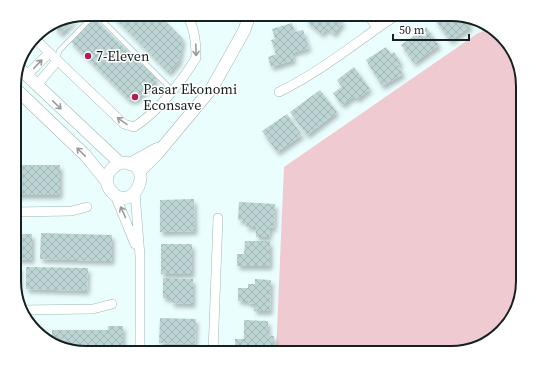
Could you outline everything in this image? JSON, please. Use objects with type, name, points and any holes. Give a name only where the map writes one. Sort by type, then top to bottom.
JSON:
[{"type":"street","points":[[38,42],[49,53],[58,56],[124,124],[134,127],[145,121],[172,90],[196,58],[194,36],[190,21]]},
{"type":"street","points":[[242,21],[244,31]]},
{"type":"street","points":[[139,172],[212,88],[244,31],[248,21]]},
{"type":"street","points":[[372,21],[377,28]]},
{"type":"street","points":[[279,92],[294,85],[331,61],[388,21]]},
{"type":"street","points":[[49,53],[23,72],[125,164],[139,172],[141,183],[135,193],[140,256],[140,346]]},
{"type":"street","points":[[36,85],[58,56]]},
{"type":"street","points":[[21,94],[86,156],[107,182],[111,192],[115,195],[129,225],[140,256]]},
{"type":"street","points":[[107,182],[110,170],[164,144]]},
{"type":"street","points":[[115,195],[125,197],[135,193]]},
{"type":"street","points":[[21,212],[87,208]]},
{"type":"street","points":[[213,346],[218,218]]},
{"type":"street","points":[[28,310],[93,309],[112,304]]},
{"type":"lane","points":[[58,56],[90,21]]},
{"type":"lane","points":[[103,21],[172,90]]},
{"type":"shaded area","points":[[485,31],[503,46],[513,65],[516,82],[516,285],[513,302],[505,317],[491,333],[468,344],[455,346],[276,346],[284,167],[478,33]]},
{"type":"building","points":[[89,21],[97,21],[157,79],[136,100],[129,100],[70,41]]},
{"type":"building","points":[[118,21],[165,21],[183,39],[179,61],[169,73]]},
{"type":"building","points":[[306,21],[343,22],[334,34],[327,28],[322,34]]},
{"type":"building","points":[[436,21],[469,23],[471,26],[450,41]]},
{"type":"building","points":[[71,23],[61,34],[56,29],[65,24]]},
{"type":"building","points":[[292,23],[295,32],[303,30],[309,48],[292,53],[294,60],[271,67],[268,57],[276,54],[271,40],[275,39],[272,29]]},
{"type":"building","points":[[426,27],[439,45],[414,63],[401,45]]},
{"type":"building","points":[[386,47],[391,54],[394,52],[401,63],[398,65],[403,74],[382,86],[366,60]]},
{"type":"building","points":[[354,67],[370,89],[357,99],[354,96],[342,105],[333,93],[342,87],[337,80]]},
{"type":"building","points":[[320,90],[337,112],[307,135],[290,112]]},
{"type":"building","points":[[287,114],[302,135],[277,152],[262,131]]},
{"type":"building","points":[[21,165],[60,165],[60,195],[21,195]]},
{"type":"building","points":[[194,199],[195,231],[160,232],[160,200]]},
{"type":"building","points":[[239,202],[275,204],[274,228],[270,228],[269,237],[256,237],[256,227],[246,227],[247,221],[238,220]]},
{"type":"building","points":[[41,233],[112,235],[112,261],[40,259]]},
{"type":"building","points":[[21,234],[32,234],[32,260],[21,259]]},
{"type":"building","points":[[245,241],[270,241],[270,266],[237,266],[237,254],[244,254]]},
{"type":"building","points":[[161,244],[192,244],[192,274],[161,274]]},
{"type":"building","points":[[26,267],[88,268],[87,291],[26,289]]},
{"type":"building","points":[[163,278],[193,279],[193,304],[171,303],[172,298],[163,298]]},
{"type":"building","points":[[255,279],[271,280],[270,311],[254,311],[254,304],[248,303],[248,301],[238,301],[238,288],[248,288],[248,284],[255,284]]},
{"type":"building","points":[[160,318],[196,319],[195,344],[159,343]]},
{"type":"building","points":[[244,320],[268,321],[268,335],[274,336],[274,346],[235,346],[235,339],[244,339]]},
{"type":"building","points":[[108,326],[123,326],[123,346],[86,346],[69,344],[52,336],[52,330],[108,330]]},
{"type":"place","name":"7-Eleven","points":[[88,56]]},
{"type":"place","name":"Pasar Ekonomi Econsave","points":[[135,97]]}]
